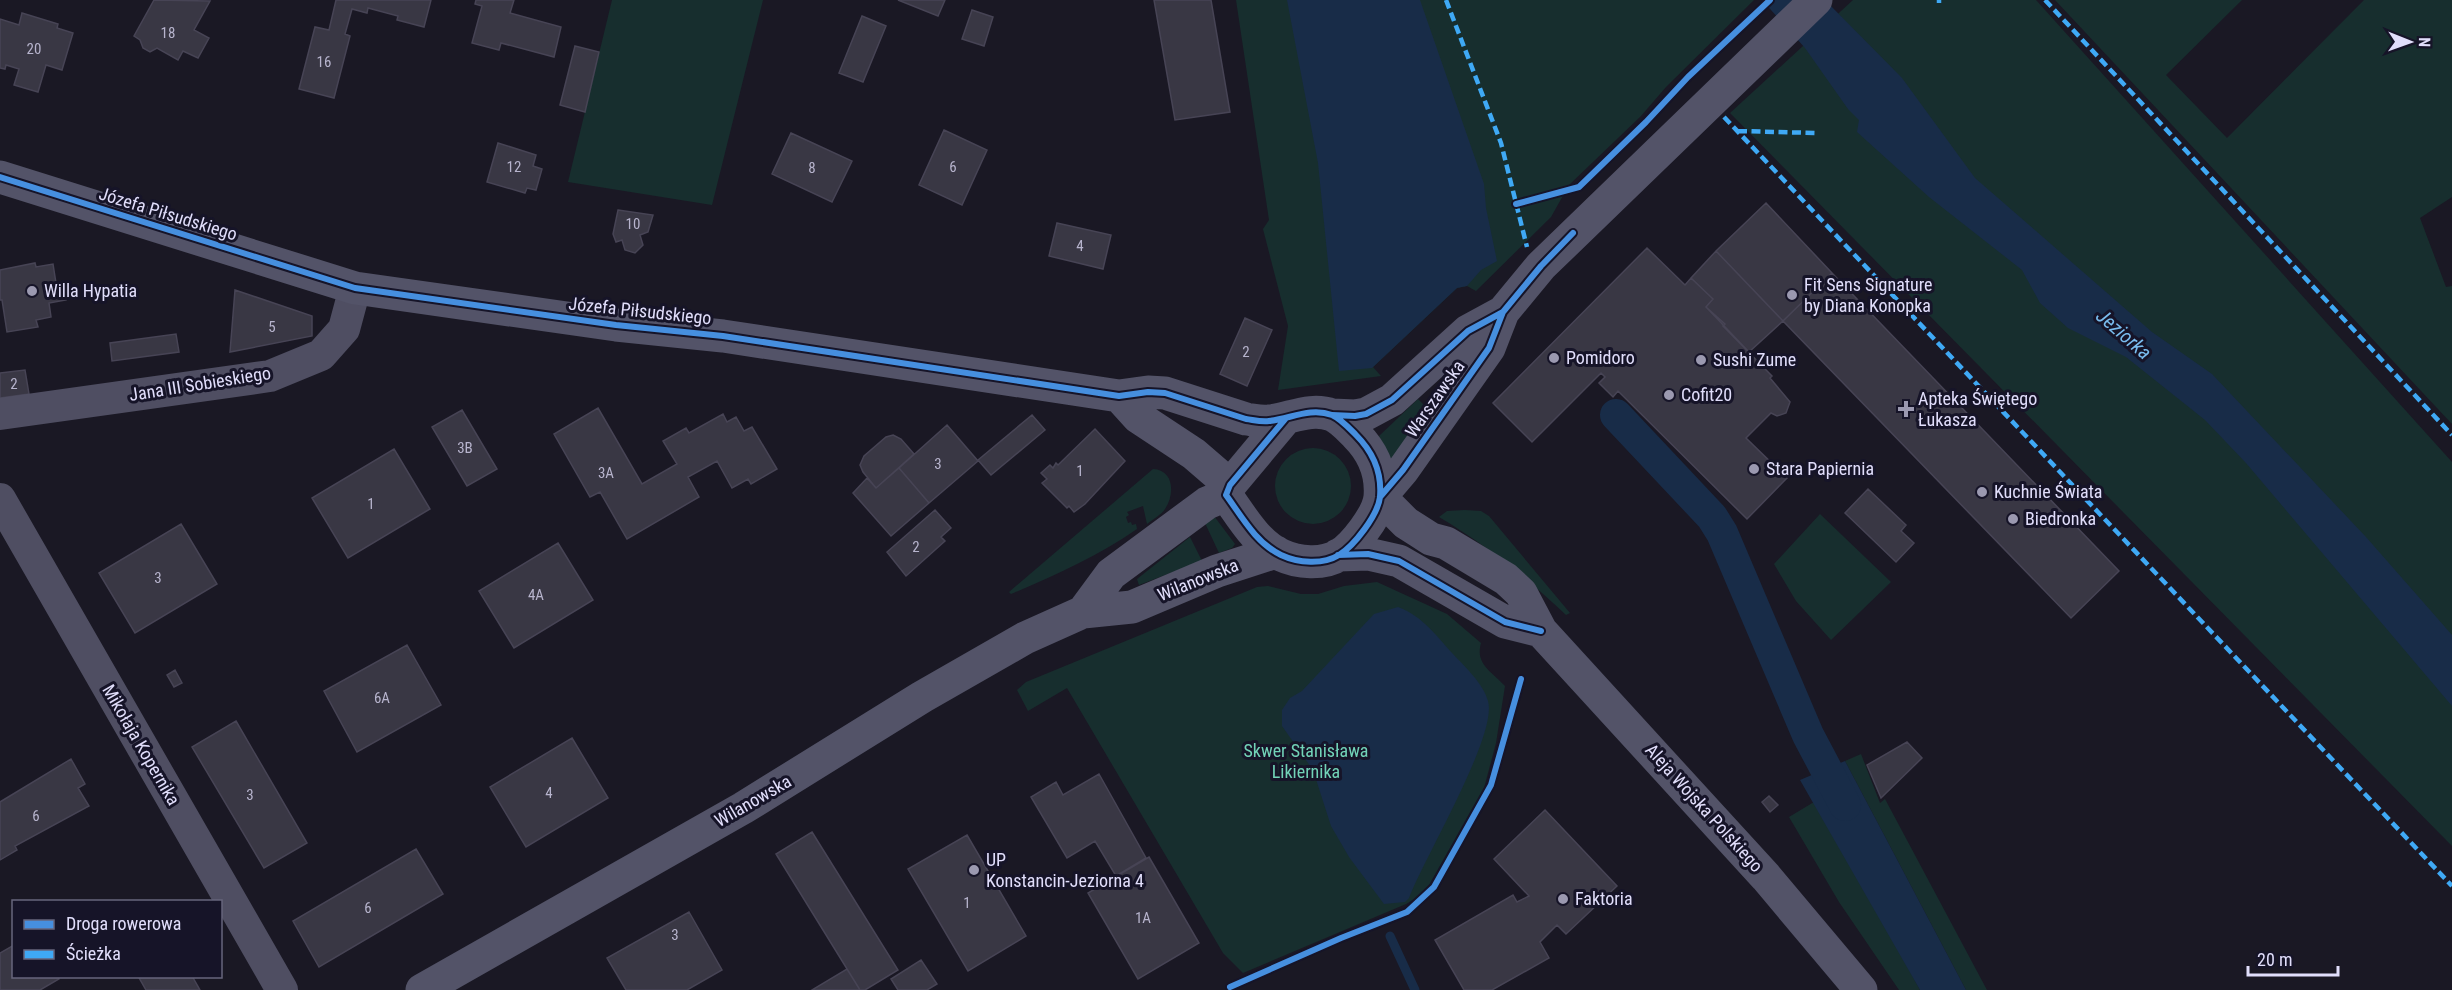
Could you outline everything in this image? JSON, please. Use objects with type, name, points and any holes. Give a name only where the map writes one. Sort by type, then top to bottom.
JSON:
[{"type":"main road","name":"Warszawska","points":[[1380,497],[1403,470],[1490,348],[1503,312],[1541,266],[1717,93],[1816,0]]},
{"type":"main road","name":"Józefa Piłsudskiego","points":[[0,177],[355,288],[605,324],[723,336],[1119,396],[1148,392],[1165,393],[1246,419],[1269,421],[1286,418]]},
{"type":"main road","name":"Warszawska","points":[[1332,415],[1366,414],[1392,400],[1468,331],[1503,312]]},
{"type":"main road","points":[[1119,396],[1138,417],[1194,454],[1228,490],[1251,530],[1276,552],[1297,560],[1311,561],[1338,555],[1368,554],[1399,561],[1505,622],[1541,631]]},
{"type":"main road","points":[[1228,490],[1286,418],[1300,413],[1332,415],[1369,449],[1380,478],[1380,497],[1369,522],[1338,555]]},
{"type":"main road","name":"Aleja Wojska Polskiego","points":[[1403,470],[1419,511],[1446,543]]},
{"type":"main road","name":"Wilanowska","points":[[1083,612],[1111,574],[1228,490]]},
{"type":"main road","name":"Aleja Wojska Polskiego","points":[[1380,497],[1406,523],[1431,539],[1446,543],[1506,579],[1521,593],[1541,631],[1766,877],[1861,990]]},
{"type":"main road","name":"Wilanowska","points":[[422,990],[753,802],[921,697],[1025,638],[1083,612],[1132,607],[1217,571],[1276,552]]},
{"type":"street","name":"Jana III Sobieskiego","points":[[0,414],[270,376],[321,356],[344,329],[355,288]]},
{"type":"street","name":"Mikołaja Kopernika","points":[[0,499],[282,990]]},
{"type":"green space","points":[[612,0],[763,0],[712,205],[568,182]]},
{"type":"green space","points":[[1236,0],[1754,0],[1666,87],[1641,116],[1569,185],[1551,217],[1476,291],[1467,286],[1457,288],[1373,367],[1381,376],[1278,390],[1288,326],[1263,229],[1269,220]]},
{"type":"green space","points":[[1853,0],[2036,0],[2452,462],[2452,846],[1730,113]]},
{"type":"green space","points":[[2055,0],[2242,0],[2166,75],[2227,138],[2364,0],[2452,0],[2452,197],[2420,218],[2446,287],[2452,286],[2452,424]]},
{"type":"green space","points":[[1418,399],[1429,410],[1391,460],[1379,436]]},
{"type":"green space","points":[[1313,448],[1327,451],[1340,459],[1348,472],[1351,486],[1348,500],[1340,513],[1327,521],[1313,524],[1299,521],[1286,513],[1278,500],[1275,486],[1278,472],[1286,459],[1299,451]]},
{"type":"green space","points":[[1153,469],[1165,474],[1171,484],[1168,503],[1159,515],[1147,524],[1143,506],[1127,512],[1128,523],[1136,524],[1137,529],[1107,548],[1044,580],[1011,594],[1009,592]]},
{"type":"green space","points":[[1447,511],[1481,511],[1489,516],[1570,613],[1566,615],[1505,562],[1439,517]]},
{"type":"green space","points":[[1820,514],[1891,582],[1831,640],[1796,601],[1774,564]]},
{"type":"green space","points":[[1214,516],[1235,544],[1232,548],[1219,553],[1205,523]]},
{"type":"green space","points":[[1190,537],[1202,561],[1139,585],[1137,579]]},
{"type":"green space","name":"Skwer Stanisława Likiernika","points":[[1377,582],[1447,614],[1481,643],[1482,662],[1505,686],[1496,743],[1484,788],[1429,885],[1416,898],[1243,973],[1223,953],[1067,688],[1028,711],[1017,690],[1026,682],[1257,587],[1268,586],[1301,594],[1318,594],[1344,586]]},
{"type":"green space","points":[[1861,754],[1880,803],[1885,799],[1987,990],[1966,990],[1845,761]]},
{"type":"green space","points":[[1814,802],[1920,990],[1899,990],[1839,902],[1789,817]]},
{"type":"water","points":[[1287,0],[1420,0],[1484,184],[1486,208],[1497,261],[1481,270],[1467,286],[1457,288],[1372,368],[1339,371],[1318,163]]},
{"type":"water","name":"Jeziorka","points":[[1762,0],[1825,0],[1902,78],[1975,178],[2152,332],[2212,374],[2366,537],[2452,635],[2452,706],[2246,463],[2205,420],[2126,357],[2068,328],[2040,303],[2022,270],[1929,197],[1857,132],[1859,120],[1848,109],[1805,48]]},
{"type":"water","points":[[1398,607],[1414,615],[1428,627],[1473,676],[1486,694],[1488,718],[1471,768],[1409,898],[1405,902],[1384,904],[1349,857],[1331,826],[1313,770],[1282,726],[1282,710],[1290,698],[1302,691],[1374,614]]},
{"type":"water","points":[[1845,761],[1966,990],[1920,990],[1800,780]]},
{"type":"building","points":[[154,0],[210,1],[194,30],[209,38],[198,58],[183,51],[178,60],[157,48],[150,52],[143,48],[140,40],[134,36]]},
{"type":"building","points":[[336,0],[431,0],[424,27],[397,20],[398,16],[368,8],[367,13],[352,9],[345,34],[350,36],[334,98],[299,89],[315,27],[329,30]]},
{"type":"building","points":[[476,0],[514,0],[510,13],[561,27],[554,57],[501,43],[499,50],[472,43],[482,6],[475,4]]},
{"type":"building","points":[[898,0],[945,0],[938,16]]},
{"type":"building","points":[[1154,0],[1211,0],[1230,112],[1175,120]]},
{"type":"building","points":[[972,10],[993,17],[984,46],[962,39]]},
{"type":"building","points":[[22,13],[58,24],[57,28],[73,33],[62,70],[46,65],[38,92],[14,85],[19,69],[6,65],[5,69],[0,68],[0,19],[19,25]]},
{"type":"building","points":[[862,16],[886,26],[863,82],[839,73]]},
{"type":"building","points":[[575,46],[599,52],[585,112],[560,105]]},
{"type":"building","points":[[944,130],[987,150],[962,205],[919,185]]},
{"type":"building","points":[[791,133],[852,161],[832,202],[772,174]]},
{"type":"building","points":[[498,143],[536,155],[533,166],[542,169],[536,190],[527,188],[525,193],[487,182]]},
{"type":"building","points":[[1766,203],[1832,273],[1783,321],[1716,251]]},
{"type":"building","points":[[618,210],[653,215],[648,232],[640,235],[643,245],[635,253],[625,250],[622,240],[616,242],[613,234]]},
{"type":"building","points":[[1057,223],[1111,235],[1103,269],[1049,256]]},
{"type":"building","points":[[1647,248],[1685,285],[1691,278],[1713,299],[1706,307],[1725,324],[1723,326],[1772,376],[1770,378],[1790,402],[1786,413],[1777,416],[1771,413],[1746,438],[1787,478],[1747,519],[1618,391],[1613,397],[1599,383],[1605,377],[1601,373],[1532,442],[1493,403]]},
{"type":"building","points":[[1716,251],[1783,321],[1749,352],[1706,307],[1713,299],[1691,278]]},
{"type":"building","name":"Willa Hypatia","points":[[35,263],[36,267],[53,264],[56,283],[63,282],[66,300],[49,303],[51,317],[36,320],[38,327],[7,332],[2,300],[0,300],[0,270]]},
{"type":"building","points":[[1832,273],[2119,571],[2071,618],[1783,321]]},
{"type":"building","points":[[235,290],[312,316],[312,336],[230,352]]},
{"type":"building","points":[[1245,318],[1272,330],[1247,386],[1220,374]]},
{"type":"building","points":[[176,334],[179,352],[112,361],[110,343]]},
{"type":"building","points":[[25,370],[29,394],[0,398],[0,373]]},
{"type":"building","points":[[598,408],[642,484],[677,464],[663,441],[686,428],[689,433],[723,414],[727,422],[736,417],[744,431],[752,427],[777,469],[751,484],[748,479],[732,488],[717,461],[688,477],[699,497],[627,539],[600,492],[590,497],[554,434]]},
{"type":"building","points":[[462,410],[497,469],[467,486],[432,427]]},
{"type":"building","points":[[1032,415],[1045,430],[991,475],[978,460]]},
{"type":"building","points":[[947,425],[978,461],[929,503],[899,468]]},
{"type":"building","points":[[1095,429],[1125,461],[1085,504],[1074,512],[1042,483],[1047,479],[1041,473],[1050,465],[1053,468],[1056,463],[1058,465]]},
{"type":"building","points":[[893,435],[901,439],[914,454],[876,488],[860,465],[864,456],[886,437]]},
{"type":"building","points":[[394,449],[430,509],[348,558],[312,498]]},
{"type":"building","points":[[899,468],[929,503],[891,536],[853,493],[867,478],[876,488]]},
{"type":"building","points":[[1868,489],[1906,525],[1901,531],[1914,543],[1896,562],[1845,513]]},
{"type":"building","points":[[935,510],[951,528],[941,537],[945,541],[906,576],[887,552]]},
{"type":"building","points":[[181,524],[217,584],[135,633],[99,573]]},
{"type":"building","points":[[558,543],[593,600],[514,648],[479,591]]},
{"type":"building","points":[[407,645],[441,705],[357,752],[324,691]]},
{"type":"building","points":[[175,670],[182,683],[174,687],[167,675]]},
{"type":"building","points":[[236,721],[307,843],[264,868],[192,747]]},
{"type":"building","points":[[572,738],[608,798],[526,847],[490,787]]},
{"type":"building","points":[[1907,742],[1922,758],[1881,798],[1867,765]]},
{"type":"building","points":[[71,759],[85,784],[78,788],[89,806],[15,846],[17,850],[0,860],[0,802]]},
{"type":"building","points":[[1099,774],[1146,858],[1116,876],[1095,841],[1067,858],[1031,797],[1056,782],[1063,795]]},
{"type":"building","points":[[1769,796],[1778,805],[1770,812],[1762,802]]},
{"type":"building","name":"Faktoria","points":[[1545,810],[1617,886],[1566,934],[1557,925],[1540,942],[1549,958],[1492,990],[1464,990],[1435,940],[1513,895],[1517,902],[1529,896],[1494,859]]},
{"type":"building","points":[[812,832],[898,970],[865,990],[860,990],[776,854]]},
{"type":"building","points":[[967,835],[1026,936],[968,971],[908,869]]},
{"type":"building","points":[[416,849],[443,894],[319,967],[293,921]]},
{"type":"building","points":[[1149,857],[1199,943],[1138,979],[1088,893]]},
{"type":"building","points":[[689,912],[722,970],[687,990],[626,990],[607,958]]},
{"type":"building","points":[[12,946],[12,978],[59,979],[40,990],[0,990],[0,953]]},
{"type":"building","points":[[921,960],[937,984],[927,990],[898,990],[891,979]]},
{"type":"building","points":[[847,969],[860,990],[812,990]]},
{"type":"building","points":[[139,978],[193,978],[200,990],[146,990]]},
{"type":"waterway","points":[[1616,415],[1712,517],[1722,533],[1808,735],[1845,805]]},
{"type":"waterway","points":[[1390,936],[1415,990]]},
{"type":"marked path","points":[[1446,0],[1501,143],[1527,247]]},
{"type":"marked path","points":[[2045,0],[2452,435]]},
{"type":"marked path","points":[[1724,117],[2452,886]]},
{"type":"marked path","points":[[1738,131],[1816,133]]},
{"type":"cycle path","points":[[1516,204],[1579,187],[1646,122],[1688,77],[1770,0]]},
{"type":"cycle path","points":[[0,177],[355,288],[616,325],[723,336],[1119,396],[1148,392],[1165,393],[1258,421],[1277,420],[1308,413],[1316,412],[1332,415],[1348,427],[1367,448],[1378,471],[1380,488],[1380,497],[1375,512],[1364,529],[1345,551],[1333,558],[1318,562],[1303,561],[1288,558],[1272,550],[1250,529],[1226,495],[1230,485],[1286,418]]},
{"type":"cycle path","points":[[1380,497],[1403,470],[1489,348],[1503,312],[1541,266],[1573,233]]},
{"type":"cycle path","points":[[1332,415],[1366,414],[1392,400],[1468,331],[1503,312]]},
{"type":"cycle path","points":[[1338,555],[1368,554],[1399,561],[1505,622],[1541,631]]},
{"type":"cycle path","points":[[1230,987],[1341,938],[1407,912],[1434,887],[1491,785],[1521,679]]},
{"type":"place","name":"Willa Hypatia","points":[[32,291]]},
{"type":"place","name":"Fit Sens Signature by Diana Konopka","points":[[1792,295]]},
{"type":"place","name":"Pomidoro","points":[[1554,358]]},
{"type":"place","name":"Sushi Zume","points":[[1701,360]]},
{"type":"place","name":"Cofit20","points":[[1669,395]]},
{"type":"place","name":"Apteka Świętego Łukasza","points":[[1906,409]]},
{"type":"place","name":"Stara Papiernia","points":[[1754,469]]},
{"type":"place","name":"Kuchnie Świata","points":[[1982,492]]},
{"type":"place","name":"Biedronka","points":[[2013,519]]},
{"type":"place","name":"UP Konstancin-Jeziorna 4","points":[[974,870]]},
{"type":"place","name":"Faktoria","points":[[1563,899]]}]
